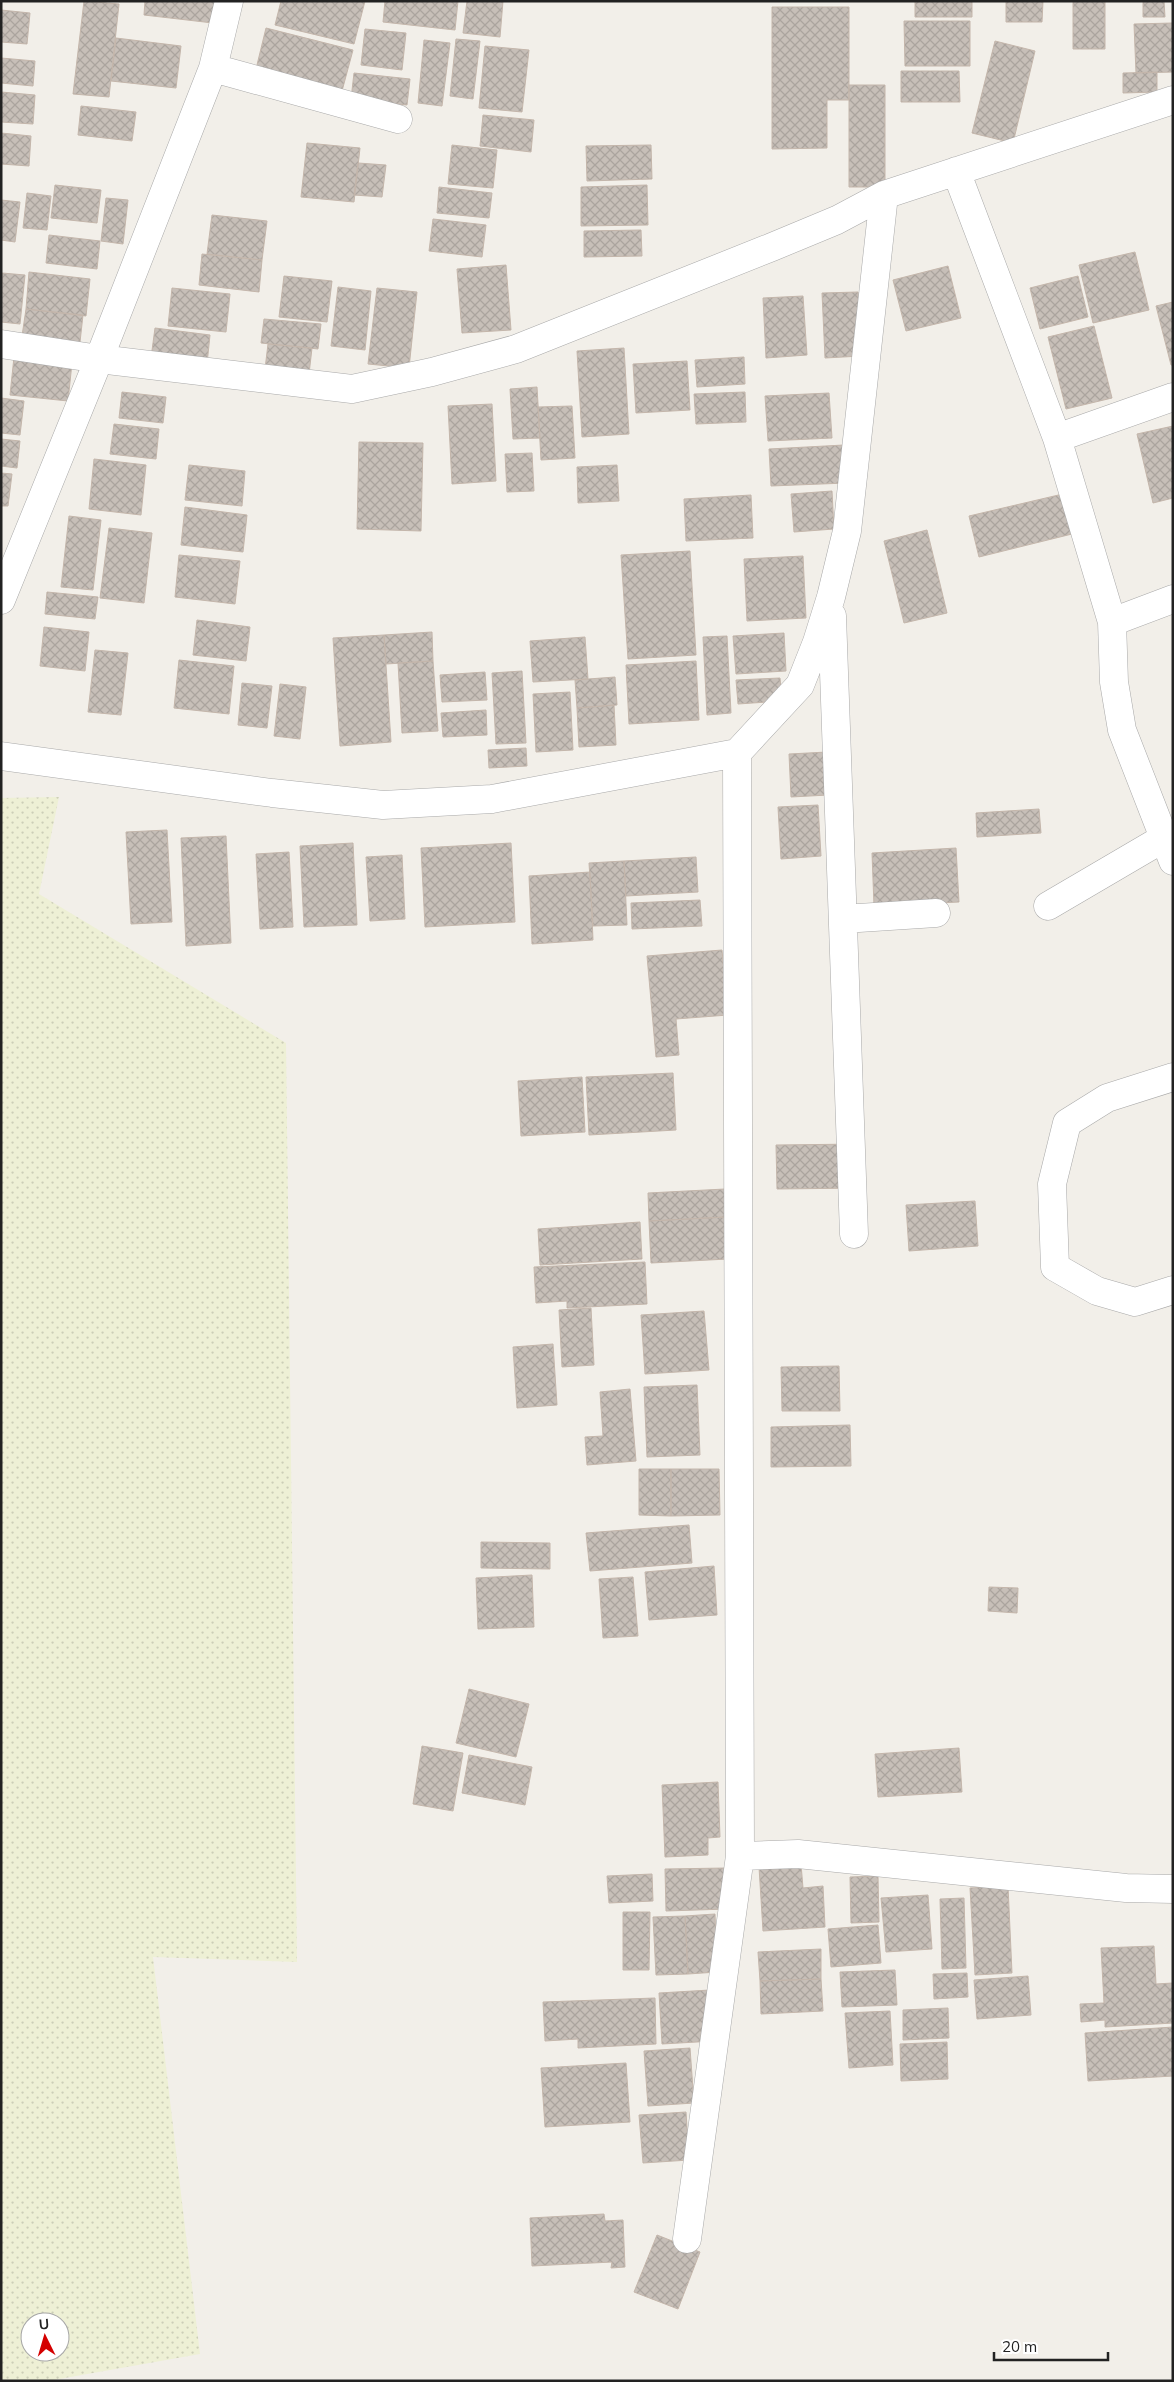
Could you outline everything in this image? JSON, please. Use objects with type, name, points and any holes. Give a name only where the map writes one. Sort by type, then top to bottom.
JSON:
[{"type":"street","points":[[1,600],[99,359],[213,68],[229,1]]},
{"type":"street","points":[[213,68],[398,119]]},
{"type":"street","points":[[1,344],[99,359],[352,389],[361,388],[432,372],[516,349],[772,248],[837,220],[884,195],[1173,100]]},
{"type":"street","points":[[956,171],[1057,438],[1112,622],[1114,682],[1122,730],[1168,849],[1048,906]]},
{"type":"street","points":[[1,756],[272,793],[383,805],[492,800],[737,753],[800,685],[832,597],[847,531],[884,195]]},
{"type":"street","points":[[1057,438],[1173,397]]},
{"type":"street","points":[[832,597],[854,1234]]},
{"type":"street","points":[[1112,622],[1173,599]]},
{"type":"street","points":[[687,2239],[740,1856],[737,753]]},
{"type":"street","points":[[843,919],[936,913]]},
{"type":"street","points":[[1173,1077],[1108,1098],[1067,1123],[1052,1184],[1055,1267],[1097,1291],[1135,1302],[1173,1290]]},
{"type":"street","points":[[740,1856],[798,1854],[1126,1888],[1173,1889]]},
{"type":"green space","points":[[59,797],[39,894],[286,1043],[297,1962],[153,1957],[200,2354],[48,2381],[1,2381],[1,798]]},
{"type":"building","points":[[84,1],[119,4],[109,97],[73,94]]},
{"type":"building","points":[[145,1],[215,1],[213,23],[144,15]]},
{"type":"building","points":[[281,1],[365,1],[354,44],[275,25]]},
{"type":"building","points":[[385,1],[458,1],[455,30],[383,22]]},
{"type":"building","points":[[467,1],[503,1],[500,37],[463,33]]},
{"type":"building","points":[[915,1],[972,1],[972,17],[915,17]]},
{"type":"building","points":[[1006,1],[1043,1],[1042,22],[1006,22]]},
{"type":"building","points":[[1073,1],[1105,1],[1105,49],[1073,49]]},
{"type":"building","points":[[1143,1],[1164,1],[1165,17],[1143,17]]},
{"type":"building","points":[[772,7],[849,7],[849,100],[827,100],[827,148],[772,149]]},
{"type":"building","points":[[1,10],[30,13],[27,44],[1,42]]},
{"type":"building","points":[[904,21],[970,21],[970,66],[905,66]]},
{"type":"building","points":[[1173,23],[1173,72],[1136,73],[1134,24]]},
{"type":"building","points":[[266,28],[353,50],[342,91],[256,69]]},
{"type":"building","points":[[365,29],[406,33],[402,70],[361,65]]},
{"type":"building","points":[[116,38],[181,46],[176,88],[111,81]]},
{"type":"building","points":[[456,39],[480,41],[473,99],[450,96]]},
{"type":"building","points":[[424,40],[450,43],[442,106],[418,103]]},
{"type":"building","points":[[995,41],[1035,51],[1013,143],[972,133]]},
{"type":"building","points":[[485,46],[529,50],[522,112],[479,108]]},
{"type":"building","points":[[1,58],[35,61],[33,86],[1,83]]},
{"type":"building","points":[[901,71],[959,71],[960,102],[901,102]]},
{"type":"building","points":[[1157,72],[1157,92],[1123,93],[1123,73]]},
{"type":"building","points":[[354,73],[410,79],[407,105],[351,99]]},
{"type":"building","points":[[849,85],[885,85],[885,187],[849,187]]},
{"type":"building","points":[[1,92],[35,95],[33,124],[1,122]]},
{"type":"building","points":[[81,106],[136,112],[132,141],[78,135]]},
{"type":"building","points":[[483,115],[534,120],[531,152],[480,146]]},
{"type":"building","points":[[1,133],[31,136],[29,166],[1,164]]},
{"type":"building","points":[[307,143],[360,148],[354,202],[301,197]]},
{"type":"building","points":[[452,145],[497,150],[493,188],[448,184]]},
{"type":"building","points":[[651,145],[652,179],[587,181],[586,146]]},
{"type":"building","points":[[358,163],[386,165],[382,197],[354,195]]},
{"type":"building","points":[[55,185],[101,190],[97,223],[51,218]]},
{"type":"building","points":[[647,185],[648,225],[581,226],[581,187]]},
{"type":"building","points":[[439,187],[492,193],[489,218],[437,213]]},
{"type":"building","points":[[27,193],[51,196],[47,230],[23,228]]},
{"type":"building","points":[[106,198],[128,200],[123,244],[101,241]]},
{"type":"building","points":[[1,200],[20,202],[15,242],[1,240]]},
{"type":"building","points":[[212,215],[267,221],[262,260],[207,254]]},
{"type":"building","points":[[433,219],[486,225],[482,257],[429,251]]},
{"type":"building","points":[[641,230],[642,256],[584,257],[584,231]]},
{"type":"building","points":[[49,235],[100,241],[97,269],[46,263]]},
{"type":"building","points":[[1135,252],[1149,310],[1093,323],[1079,265]]},
{"type":"building","points":[[202,254],[262,260],[259,292],[199,285]]},
{"type":"building","points":[[506,265],[511,330],[462,333],[457,269]]},
{"type":"building","points":[[948,266],[961,318],[906,331],[893,280]]},
{"type":"building","points":[[29,272],[90,279],[86,316],[26,309]]},
{"type":"building","points":[[2,273],[25,275],[20,324],[1,322]]},
{"type":"building","points":[[284,276],[332,281],[327,322],[279,317]]},
{"type":"building","points":[[1078,276],[1088,317],[1040,329],[1030,288]]},
{"type":"building","points":[[338,287],[371,291],[365,350],[331,346]]},
{"type":"building","points":[[172,288],[230,294],[226,332],[168,326]]},
{"type":"building","points":[[377,288],[417,292],[409,368],[368,364]]},
{"type":"building","points":[[858,292],[861,356],[825,358],[822,293]]},
{"type":"building","points":[[803,296],[807,355],[766,358],[763,298]]},
{"type":"building","points":[[1173,302],[1173,365],[1171,365],[1156,306]]},
{"type":"building","points":[[26,309],[83,315],[80,342],[22,336]]},
{"type":"building","points":[[264,319],[321,324],[318,349],[261,343]]},
{"type":"building","points":[[1094,326],[1112,398],[1066,409],[1048,337]]},
{"type":"building","points":[[155,328],[210,335],[207,364],[151,358]]},
{"type":"building","points":[[268,344],[312,348],[309,374],[265,369]]},
{"type":"building","points":[[624,348],[629,434],[582,437],[577,351]]},
{"type":"building","points":[[14,357],[72,363],[68,401],[10,395]]},
{"type":"building","points":[[744,357],[745,384],[697,387],[695,360]]},
{"type":"building","points":[[687,361],[690,410],[636,413],[633,364]]},
{"type":"building","points":[[537,387],[540,438],[513,439],[510,389]]},
{"type":"building","points":[[122,392],[166,397],[163,423],[119,418]]},
{"type":"building","points":[[745,392],[746,422],[696,424],[694,394]]},
{"type":"building","points":[[829,393],[832,438],[768,441],[765,396]]},
{"type":"building","points":[[1,398],[24,401],[20,435],[1,433]]},
{"type":"building","points":[[492,404],[496,481],[452,484],[448,406]]},
{"type":"building","points":[[572,406],[575,458],[541,460],[538,407]]},
{"type":"building","points":[[114,424],[159,429],[156,459],[110,454]]},
{"type":"building","points":[[1173,426],[1173,498],[1153,503],[1137,434]]},
{"type":"building","points":[[1,439],[20,441],[17,468],[1,466]]},
{"type":"building","points":[[359,442],[423,443],[421,531],[357,529]]},
{"type":"building","points":[[844,445],[846,483],[771,486],[769,449]]},
{"type":"building","points":[[532,453],[534,491],[507,492],[505,454]]},
{"type":"building","points":[[94,459],[146,465],[141,515],[89,509]]},
{"type":"building","points":[[189,465],[245,471],[242,506],[185,500]]},
{"type":"building","points":[[617,465],[619,501],[578,503],[577,467]]},
{"type":"building","points":[[1,473],[12,474],[8,506],[1,506]]},
{"type":"building","points":[[832,491],[834,529],[794,532],[791,494]]},
{"type":"building","points":[[1067,493],[1076,533],[979,557],[969,516]]},
{"type":"building","points":[[751,495],[753,538],[686,541],[684,499]]},
{"type":"building","points":[[185,507],[247,515],[243,552],[181,545]]},
{"type":"building","points":[[69,516],[101,520],[93,590],[61,587]]},
{"type":"building","points":[[109,528],[152,533],[144,603],[100,598]]},
{"type":"building","points":[[927,530],[947,613],[904,623],[884,541]]},
{"type":"building","points":[[690,551],[696,655],[628,659],[621,555]]},
{"type":"building","points":[[179,555],[240,561],[235,604],[175,597]]},
{"type":"building","points":[[803,556],[806,618],[747,621],[744,559]]},
{"type":"building","points":[[47,592],[98,597],[95,619],[45,614]]},
{"type":"building","points":[[197,620],[250,627],[246,661],[193,655]]},
{"type":"building","points":[[44,627],[89,632],[85,671],[40,666]]},
{"type":"building","points":[[432,632],[433,661],[386,664],[384,635]]},
{"type":"building","points":[[784,633],[786,671],[736,674],[733,636]]},
{"type":"building","points":[[384,635],[391,742],[340,746],[333,638]]},
{"type":"building","points":[[727,636],[731,713],[707,715],[703,637]]},
{"type":"building","points":[[585,637],[588,679],[533,682],[530,641]]},
{"type":"building","points":[[95,650],[128,653],[121,715],[88,712]]},
{"type":"building","points":[[179,660],[234,666],[229,714],[174,708]]},
{"type":"building","points":[[433,661],[438,731],[402,733],[398,663]]},
{"type":"building","points":[[696,661],[699,720],[629,724],[626,665]]},
{"type":"building","points":[[522,671],[526,743],[496,744],[492,673]]},
{"type":"building","points":[[485,672],[487,700],[442,702],[440,675]]},
{"type":"building","points":[[615,677],[617,705],[577,708],[575,680]]},
{"type":"building","points":[[780,678],[782,701],[738,704],[736,680]]},
{"type":"building","points":[[242,683],[272,686],[267,728],[238,725]]},
{"type":"building","points":[[280,684],[306,687],[300,739],[274,736]]},
{"type":"building","points":[[570,692],[573,750],[536,752],[533,694]]},
{"type":"building","points":[[614,705],[616,745],[579,747],[577,708]]},
{"type":"building","points":[[486,710],[487,735],[443,737],[441,713]]},
{"type":"building","points":[[526,748],[527,766],[489,768],[488,750]]},
{"type":"building","points":[[846,751],[847,794],[791,797],[789,754]]},
{"type":"building","points":[[818,805],[821,856],[781,859],[778,807]]},
{"type":"building","points":[[1039,809],[1041,833],[977,837],[976,813]]},
{"type":"building","points":[[167,830],[172,922],[131,924],[126,832]]},
{"type":"building","points":[[226,836],[231,943],[186,946],[181,838]]},
{"type":"building","points":[[353,843],[357,925],[304,927],[300,846]]},
{"type":"building","points":[[511,843],[515,922],[425,927],[421,848]]},
{"type":"building","points":[[956,848],[959,902],[874,906],[872,853]]},
{"type":"building","points":[[289,852],[293,927],[260,929],[256,854]]},
{"type":"building","points":[[402,855],[405,919],[370,921],[366,857]]},
{"type":"building","points":[[696,857],[698,892],[626,896],[624,861]]},
{"type":"building","points":[[624,861],[627,925],[593,926],[589,863]]},
{"type":"building","points":[[590,872],[593,940],[532,944],[529,876]]},
{"type":"building","points":[[700,900],[702,926],[632,929],[631,903]]},
{"type":"building","points":[[722,950],[728,1015],[676,1019],[679,1055],[656,1057],[647,956]]},
{"type":"building","points":[[673,1073],[676,1130],[589,1135],[586,1077]]},
{"type":"building","points":[[582,1077],[585,1132],[521,1136],[518,1081]]},
{"type":"building","points":[[860,1144],[861,1188],[777,1189],[776,1145]]},
{"type":"building","points":[[725,1189],[726,1217],[649,1221],[648,1193]]},
{"type":"building","points":[[975,1201],[978,1246],[909,1251],[906,1205]]},
{"type":"building","points":[[726,1217],[728,1259],[651,1263],[649,1221]]},
{"type":"building","points":[[640,1222],[642,1259],[540,1265],[538,1229]]},
{"type":"building","points":[[645,1262],[647,1304],[567,1308],[567,1301],[536,1303],[534,1267]]},
{"type":"building","points":[[591,1308],[594,1365],[562,1367],[559,1310]]},
{"type":"building","points":[[704,1311],[709,1370],[645,1374],[641,1315]]},
{"type":"building","points":[[553,1344],[557,1405],[517,1408],[513,1347]]},
{"type":"building","points":[[839,1366],[840,1411],[782,1411],[781,1367]]},
{"type":"building","points":[[697,1385],[700,1455],[647,1457],[644,1387]]},
{"type":"building","points":[[630,1389],[636,1461],[587,1465],[585,1437],[603,1436],[600,1392]]},
{"type":"building","points":[[850,1425],[851,1466],[771,1467],[771,1427]]},
{"type":"building","points":[[639,1469],[671,1469],[671,1516],[639,1515]]},
{"type":"building","points":[[671,1469],[719,1469],[720,1515],[671,1516]]},
{"type":"building","points":[[689,1525],[692,1563],[590,1571],[586,1533]]},
{"type":"building","points":[[481,1542],[550,1543],[550,1569],[481,1568]]},
{"type":"building","points":[[714,1566],[717,1615],[649,1620],[645,1572]]},
{"type":"building","points":[[532,1575],[534,1627],[478,1629],[476,1578]]},
{"type":"building","points":[[633,1577],[638,1636],[603,1638],[599,1579]]},
{"type":"building","points":[[989,1587],[1018,1588],[1017,1613],[988,1611]]},
{"type":"building","points":[[469,1689],[529,1704],[516,1757],[456,1743]]},
{"type":"building","points":[[422,1746],[463,1753],[453,1811],[413,1804]]},
{"type":"building","points":[[959,1748],[962,1792],[878,1797],[875,1754]]},
{"type":"building","points":[[469,1755],[532,1767],[525,1805],[462,1793]]},
{"type":"building","points":[[718,1782],[720,1837],[708,1838],[708,1855],[665,1857],[662,1785]]},
{"type":"building","points":[[801,1864],[803,1888],[823,1886],[825,1927],[763,1931],[759,1867]]},
{"type":"building","points":[[726,1868],[727,1909],[666,1911],[665,1869]]},
{"type":"building","points":[[652,1874],[653,1901],[609,1903],[607,1876]]},
{"type":"building","points":[[878,1876],[879,1922],[851,1923],[850,1877]]},
{"type":"building","points":[[1008,1886],[1012,1973],[975,1975],[970,1888]]},
{"type":"building","points":[[928,1895],[932,1949],[886,1952],[881,1898]]},
{"type":"building","points":[[964,1898],[966,1968],[942,1969],[940,1899]]},
{"type":"building","points":[[623,1912],[650,1912],[649,1970],[623,1970]]},
{"type":"building","points":[[715,1914],[717,1972],[688,1974],[685,1916]]},
{"type":"building","points":[[685,1916],[688,1974],[656,1975],[653,1917]]},
{"type":"building","points":[[878,1925],[881,1963],[831,1967],[828,1929]]},
{"type":"building","points":[[1154,1946],[1156,1984],[1173,1983],[1173,2023],[1105,2027],[1105,2020],[1081,2022],[1080,2004],[1104,2003],[1101,1948]]},
{"type":"building","points":[[821,1949],[821,1979],[760,1981],[758,1952]]},
{"type":"building","points":[[895,1970],[897,2005],[842,2007],[840,1972]]},
{"type":"building","points":[[967,1973],[968,1997],[934,1999],[933,1974]]},
{"type":"building","points":[[1028,1976],[1031,2015],[977,2019],[974,1980]]},
{"type":"building","points":[[821,1979],[823,2011],[761,2014],[760,1981]]},
{"type":"building","points":[[710,1990],[714,2041],[662,2044],[659,1993]]},
{"type":"building","points":[[655,1998],[656,2044],[578,2048],[578,2039],[545,2041],[543,2002]]},
{"type":"building","points":[[948,2008],[949,2038],[903,2040],[903,2010]]},
{"type":"building","points":[[890,2011],[893,2065],[849,2068],[845,2013]]},
{"type":"building","points":[[1173,2027],[1173,2076],[1088,2081],[1085,2033]]},
{"type":"building","points":[[947,2042],[948,2079],[901,2081],[900,2044]]},
{"type":"building","points":[[690,2048],[694,2103],[648,2106],[644,2051]]},
{"type":"building","points":[[626,2063],[630,2122],[545,2127],[541,2068]]},
{"type":"building","points":[[686,2112],[689,2160],[643,2163],[639,2115]]},
{"type":"building","points":[[604,2214],[605,2221],[623,2220],[625,2267],[611,2268],[612,2262],[532,2266],[530,2218]]},
{"type":"building","points":[[657,2235],[700,2252],[678,2309],[634,2292]]}]
